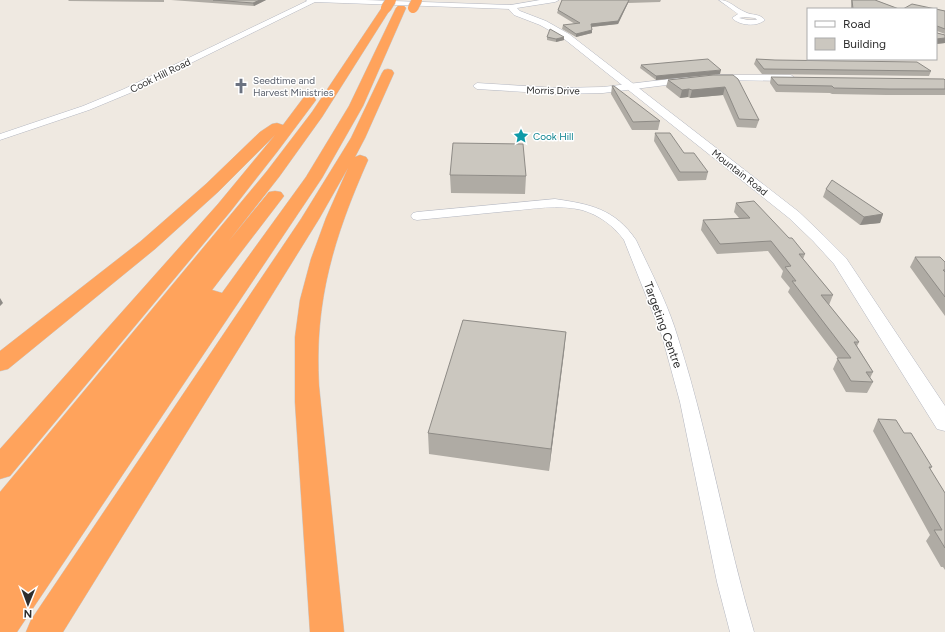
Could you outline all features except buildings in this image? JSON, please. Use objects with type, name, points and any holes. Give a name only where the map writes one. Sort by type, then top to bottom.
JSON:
[{"type":"highway","points":[[43,632],[310,219],[362,131],[376,43],[376,4]]},
{"type":"highway","points":[[0,550],[110,406],[233,251],[290,176],[312,144],[339,99],[350,76],[403,6]]},
{"type":"highway","points":[[0,514],[273,174],[317,114],[376,43]]},
{"type":"highway","points":[[0,590],[323,147],[342,118],[372,64],[376,43]]},
{"type":"highway","points":[[0,627],[296,205],[348,120],[376,43]]},
{"type":"highway","points":[[0,468],[224,208],[296,118],[316,90]]},
{"type":"highway","points":[[0,363],[99,285],[165,230],[212,188],[268,132],[296,118]]},
{"type":"highway","points":[[330,626],[306,390],[306,336],[310,304],[320,262],[345,194],[365,147],[366,138],[362,131]]},
{"type":"street","points":[[309,0],[511,7],[555,0]]},
{"type":"street","name":"Cook Hill Road","points":[[0,137],[78,111],[127,91],[314,0]]},
{"type":"street","points":[[722,0],[744,15]]},
{"type":"street","name":"Mountain Road","points":[[511,7],[517,13],[543,23],[566,36],[794,215],[818,238],[840,262],[945,423]]},
{"type":"street","points":[[711,78],[798,78]]},
{"type":"street","name":"Morris Drive","points":[[477,86],[558,92],[603,90],[699,79]]},
{"type":"street","name":"Targeting Centre","points":[[417,216],[555,203],[584,207],[597,212],[612,220],[623,230],[630,240],[670,336],[689,402],[728,582],[742,632]]},
{"type":"place","name":"Seedtime and Harvest Ministries","points":[[241,86]]},
{"type":"place","name":"Cook Hill","points":[[521,136]]}]
